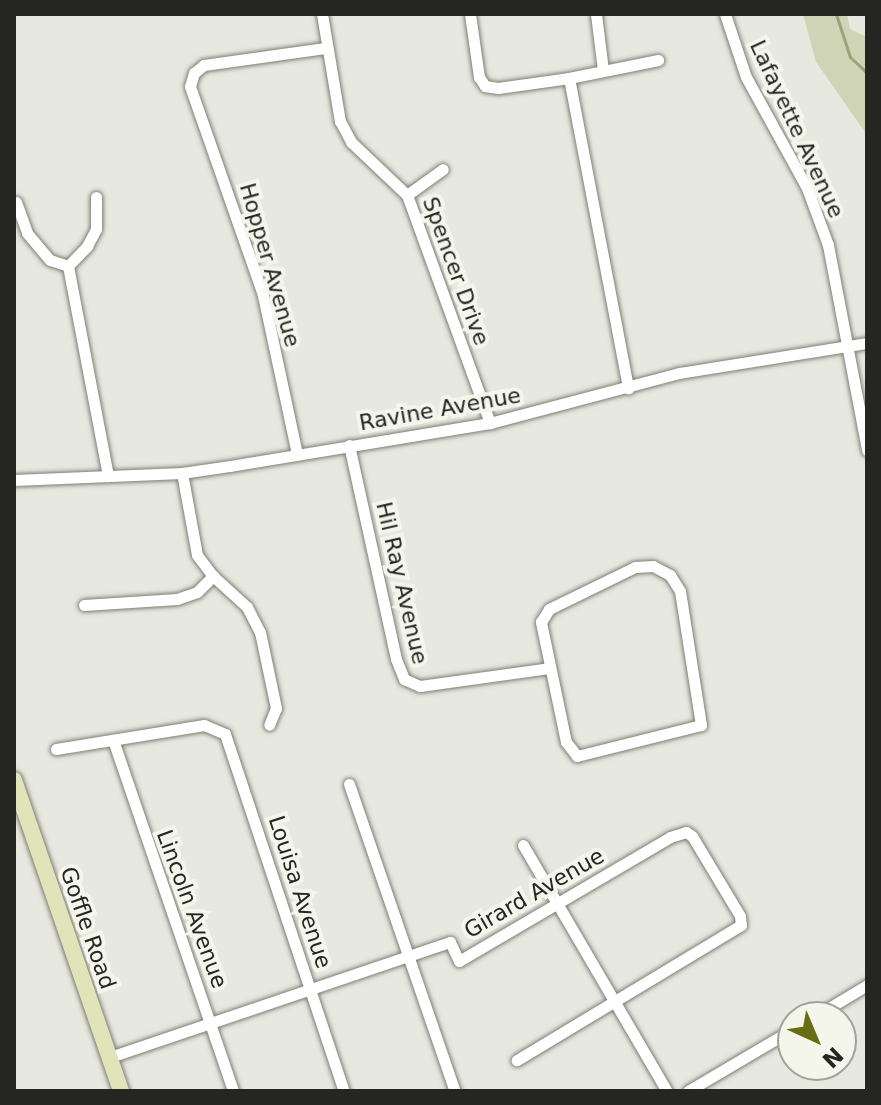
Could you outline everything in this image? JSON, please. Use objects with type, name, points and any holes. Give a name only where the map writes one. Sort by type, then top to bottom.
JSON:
[{"type":"main road","name":"Goffle Road","points":[[14,780],[121,1091]]},
{"type":"street","name":"Spencer Drive","points":[[322,14],[325,48],[345,133],[407,195],[490,423]]},
{"type":"street","points":[[470,14],[479,77],[485,86],[498,88],[569,78],[658,60]]},
{"type":"street","points":[[596,14],[603,70]]},
{"type":"street","name":"Lafayette Avenue","points":[[725,14],[746,77],[820,220],[835,271],[867,450]]},
{"type":"street","name":"Hopper Avenue","points":[[297,454],[259,282],[192,92],[194,73],[204,65],[325,48]]},
{"type":"street","points":[[569,78],[628,388]]},
{"type":"street","points":[[407,195],[443,169]]},
{"type":"street","points":[[96,197],[96,229],[68,266],[108,476]]},
{"type":"street","points":[[16,202],[27,233],[50,260],[68,266]]},
{"type":"street","name":"Ravine Avenue","points":[[14,480],[182,473],[490,423],[679,373],[867,343]]},
{"type":"street","name":"Hil Ray Avenue","points":[[349,445],[396,659],[404,679],[420,686],[549,668]]},
{"type":"street","points":[[182,473],[193,542],[203,565],[247,607],[260,632],[275,700],[269,725]]},
{"type":"street","points":[[653,566],[670,575],[680,591],[703,720],[698,727],[577,756],[567,748],[549,668],[540,629],[549,609],[635,567],[653,566]]},
{"type":"street","points":[[84,605],[177,599],[197,592],[213,576]]},
{"type":"street","name":"Louisa Avenue","points":[[113,740],[198,726],[219,729],[230,741],[344,1091]]},
{"type":"street","points":[[56,749],[113,740]]},
{"type":"street","name":"Lincoln Avenue","points":[[113,740],[233,1091]]},
{"type":"street","points":[[349,784],[455,1091]]},
{"type":"street","name":"Girard Avenue","points":[[408,954],[450,942],[459,961],[670,837],[686,832],[692,836],[740,916],[741,925],[615,1002]]},
{"type":"street","points":[[523,845],[667,1091]]},
{"type":"street","points":[[110,1057],[408,954]]},
{"type":"street","points":[[840,1001],[867,985]]},
{"type":"street","points":[[517,1060],[615,1002]]},
{"type":"street","points":[[688,1091],[777,1038]]},
{"type":"green space","points":[[803,14],[847,14],[850,29],[867,37],[867,135],[816,62]]},
{"type":"waterway","points":[[836,14],[850,57],[867,73]]}]
